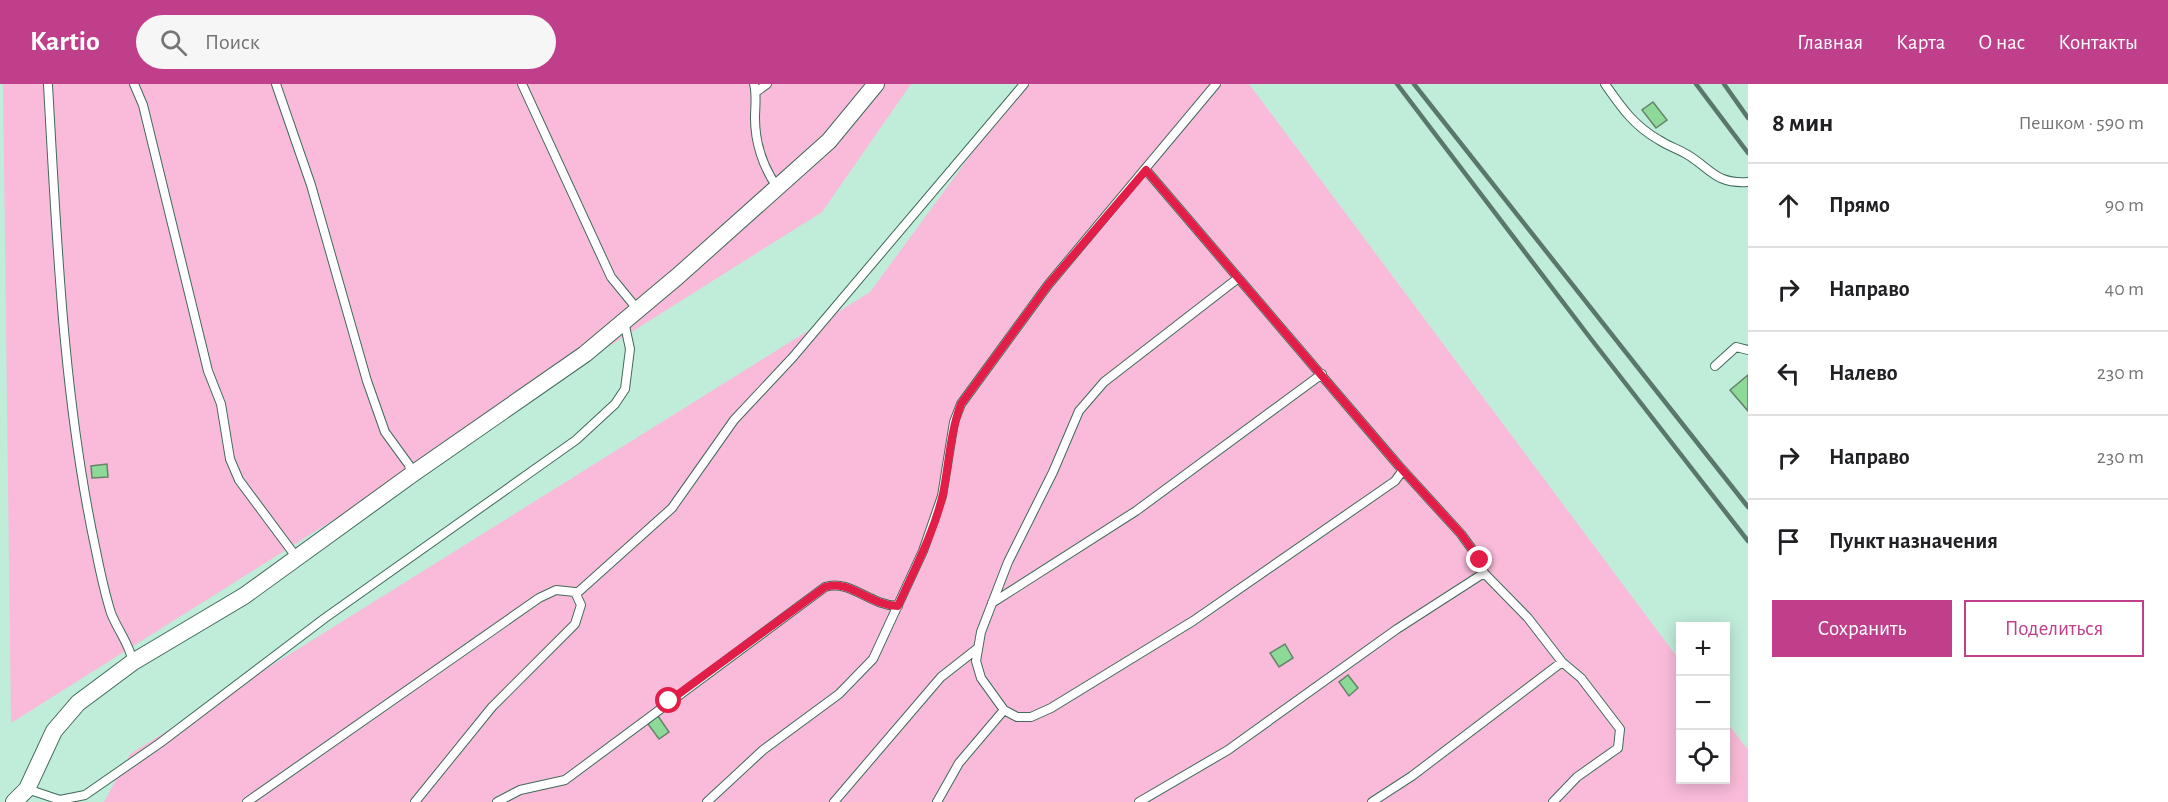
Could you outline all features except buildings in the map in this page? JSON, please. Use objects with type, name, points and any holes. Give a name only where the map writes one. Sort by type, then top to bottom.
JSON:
[{"type":"street","points":[[14,802],[27,789],[54,731],[78,703],[134,663],[244,596],[411,475],[585,354],[829,141],[876,84]]},
{"type":"lane","points":[[134,84],[143,105],[208,371],[221,404],[234,468],[239,480],[297,558]]},
{"type":"lane","points":[[276,84],[311,185],[367,381],[385,432],[409,465],[411,475]]},
{"type":"lane","points":[[522,84],[611,277],[638,310]]},
{"type":"lane","points":[[767,84],[755,88],[755,121],[765,169],[777,187]]},
{"type":"lane","points":[[576,594],[672,508],[734,420],[794,357],[1024,84]]},
{"type":"lane","points":[[706,802],[763,750],[838,694],[873,658],[923,551],[942,496],[954,422],[961,404],[1048,285],[1216,84]]},
{"type":"lane","points":[[1605,84],[1629,118],[1643,130],[1686,154],[1713,176],[1730,183],[1748,182]]},
{"type":"lane","points":[[48,85],[58,271],[73,420],[96,551],[111,614],[129,645],[134,663]]},
{"type":"lane","points":[[1146,170],[1237,279],[1461,534],[1480,560],[1484,573],[1528,618],[1562,663],[1581,678],[1620,729],[1621,740],[1618,748],[1577,777],[1553,802]]},
{"type":"lane","points":[[1237,279],[1104,382],[1079,411],[1053,472],[1008,562],[978,648],[976,662],[981,678],[1004,711],[1017,717],[1031,717],[1051,708],[1193,621],[1395,481],[1403,470]]},
{"type":"lane","points":[[27,789],[60,800],[85,795],[160,743],[325,618],[576,440],[615,404],[625,389],[630,349],[624,321]]},
{"type":"lane","points":[[1715,366],[1736,347],[1748,350]]},
{"type":"lane","points":[[992,603],[1136,511],[1322,374]]},
{"type":"lane","points":[[1139,802],[1228,750],[1397,629],[1484,573]]},
{"type":"lane","points":[[497,802],[520,790],[565,780],[825,587],[835,584],[844,586],[882,605],[898,606]]},
{"type":"lane","points":[[247,802],[539,598],[556,590],[566,589],[576,594],[581,604],[575,624],[492,707],[415,802]]},
{"type":"lane","points":[[834,802],[941,677],[978,648]]},
{"type":"lane","points":[[1372,802],[1412,776],[1562,663]]},
{"type":"lane","points":[[937,802],[959,764],[1004,711]]},
{"type":"shaded area","points":[[3,84],[911,84],[822,212],[11,723]]},
{"type":"shaded area","points":[[1023,84],[1249,84],[1676,656],[1676,784],[1730,784],[1730,726],[1748,750],[1748,802],[104,802],[130,754],[870,292]]},
{"type":"railway","points":[[1397,84],[1748,541]]},
{"type":"railway","points":[[1414,84],[1748,507]]},
{"type":"railway","points":[[1696,84],[1748,153]]},
{"type":"railway","points":[[1724,84],[1748,118]]},
{"type":"route","points":[[669,701],[825,587],[835,584],[844,586],[882,605],[898,606],[923,551],[942,496],[954,422],[961,404],[1048,285],[1146,170],[1237,279],[1461,534],[1480,560]]}]
